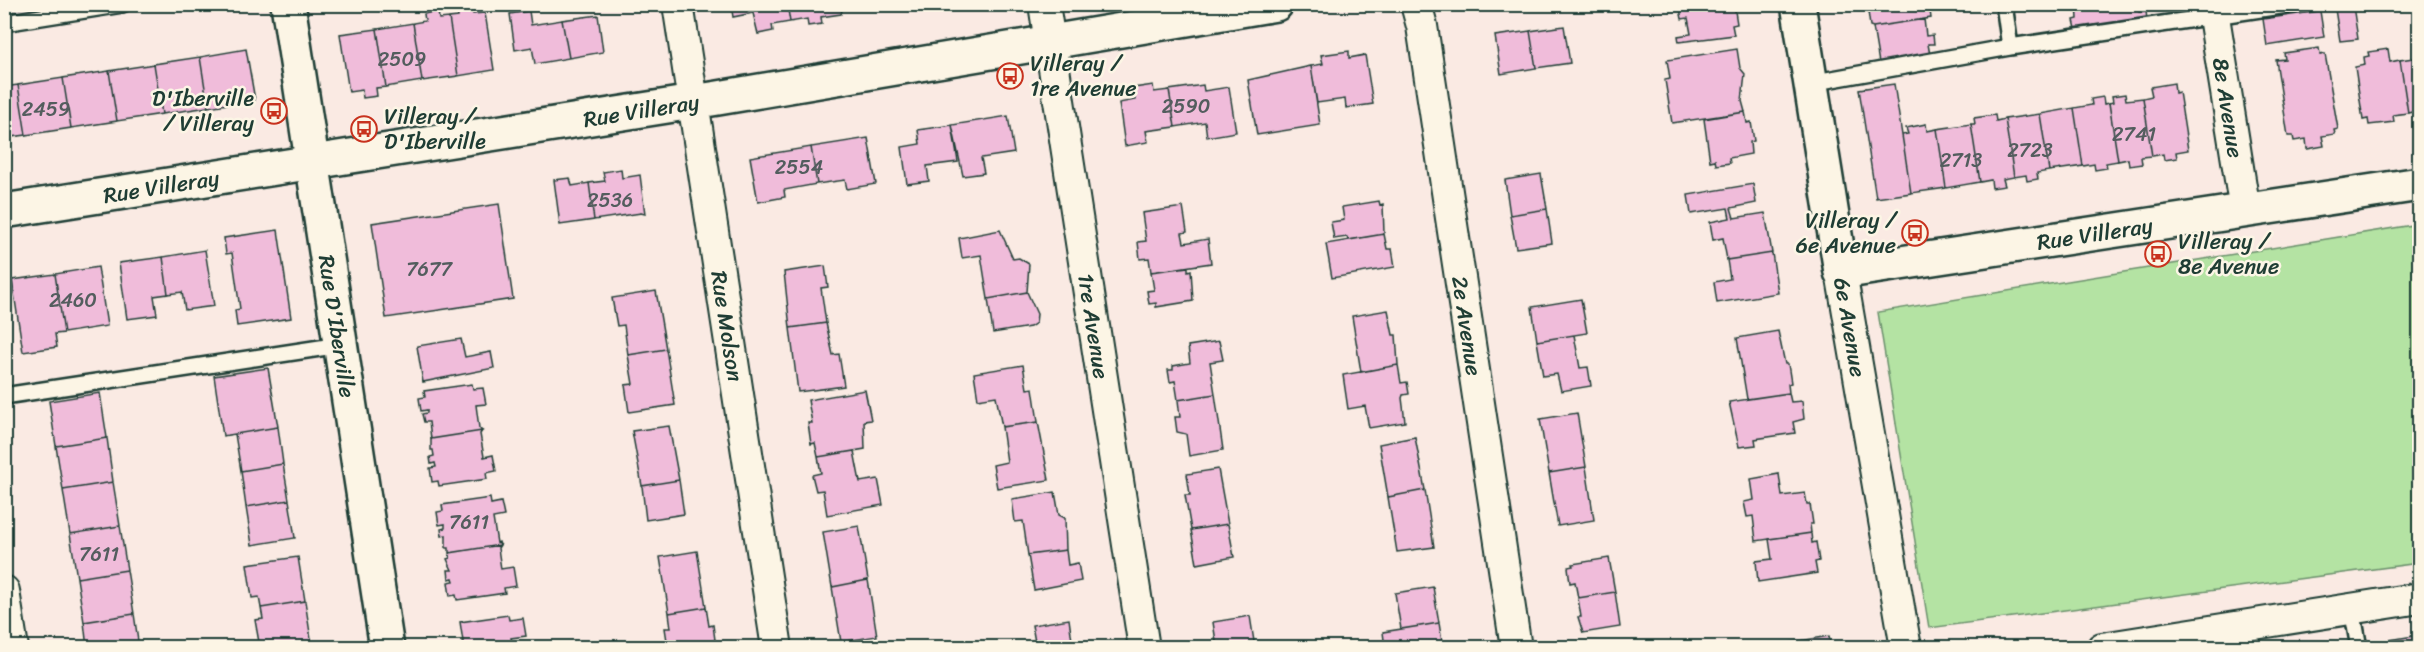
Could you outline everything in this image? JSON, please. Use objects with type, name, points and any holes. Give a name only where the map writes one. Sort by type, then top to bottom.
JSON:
[{"type":"street","name":"Rue D'Iberville","points":[[288,4],[387,648]]},
{"type":"street","name":"Rue Molson","points":[[678,4],[777,648]]},
{"type":"street","name":"1re Avenue","points":[[1044,4],[1144,648]]},
{"type":"street","name":"Rue Villeray","points":[[4,211],[693,102],[1276,4]]},
{"type":"street","name":"2e Avenue","points":[[1416,4],[1422,26],[1516,648]]},
{"type":"street","name":"6e Avenue","points":[[1798,4],[1840,272],[1906,648]]},
{"type":"street","name":"8e Avenue","points":[[2212,11],[2245,211]]},
{"type":"street","name":"Rue Villeray","points":[[1840,272],[2420,184]]},
{"type":"street","points":[[4,591],[13,648]]},
{"type":"street","points":[[2102,648],[2208,640],[2352,609],[2420,598]]},
{"type":"lane","points":[[4,23],[98,6],[123,4]]},
{"type":"lane","points":[[2004,4],[2010,47]]},
{"type":"lane","points":[[1810,83],[2212,11],[2295,4]]},
{"type":"lane","points":[[4,396],[340,345]]},
{"type":"lane","points":[[2352,609],[2359,648]]},
{"type":"green space","points":[[2419,224],[2419,563],[1929,628],[1878,312]]},
{"type":"building","points":[[4,4],[34,4],[35,6],[4,10]]},
{"type":"building","points":[[731,4],[787,4],[790,22],[772,25],[773,31],[758,34],[753,13],[733,17]]},
{"type":"building","points":[[787,4],[841,4],[842,10],[841,14],[821,17],[822,24],[808,26],[807,19],[790,22]]},
{"type":"building","points":[[877,4],[904,4],[878,9]]},
{"type":"building","points":[[1679,4],[1734,5],[1737,24],[1732,25],[1734,35],[1679,42],[1678,36],[1691,34],[1688,18],[1682,19]]},
{"type":"building","points":[[1867,4],[1929,4],[1931,18],[1873,27],[1870,26]]},
{"type":"building","points":[[2077,4],[2138,4],[2139,12],[2146,11],[2147,20],[2080,30],[2076,29],[2074,20],[2078,19]]},
{"type":"building","points":[[2353,6],[2358,39],[2340,41],[2335,9]]},
{"type":"building","points":[[471,7],[473,14],[485,13],[494,70],[458,76],[449,18],[458,17],[457,8]]},
{"type":"building","points":[[438,11],[439,19],[449,18],[458,76],[422,81],[413,23],[425,21],[424,14]]},
{"type":"building","points":[[529,11],[531,25],[562,20],[569,58],[535,64],[532,47],[515,50],[510,14]]},
{"type":"building","points":[[2320,11],[2324,37],[2267,46],[2263,19]]},
{"type":"building","points":[[598,15],[603,52],[569,58],[562,20]]},
{"type":"building","points":[[1924,19],[1926,36],[1933,35],[1934,44],[1928,44],[1930,55],[1879,63],[1873,27]]},
{"type":"building","points":[[413,23],[422,81],[386,87],[377,29]]},
{"type":"building","points":[[1564,26],[1570,63],[1536,68],[1530,31]]},
{"type":"building","points":[[377,29],[386,87],[376,88],[377,96],[363,98],[362,90],[349,92],[340,34]]},
{"type":"building","points":[[1530,31],[1536,68],[1501,74],[1495,36]]},
{"type":"building","points":[[2319,48],[2320,55],[2325,54],[2338,129],[2334,130],[2335,134],[2322,136],[2324,146],[2307,149],[2306,139],[2294,141],[2293,136],[2288,136],[2276,60],[2285,59],[2284,53]]},
{"type":"building","points":[[246,49],[255,100],[208,107],[200,57]]},
{"type":"building","points":[[1737,49],[1740,68],[1745,74],[1742,101],[1745,112],[1672,123],[1665,80],[1670,79],[1667,60]]},
{"type":"building","points":[[2388,49],[2390,62],[2400,60],[2408,113],[2393,115],[2394,122],[2369,125],[2368,119],[2363,120],[2355,67],[2365,65],[2364,57],[2369,56],[2368,52]]},
{"type":"building","points":[[1349,51],[1349,58],[1365,55],[1373,104],[1346,108],[1345,99],[1317,103],[1311,66],[1323,64],[1321,55]]},
{"type":"building","points":[[200,57],[208,107],[162,114],[154,64]]},
{"type":"building","points":[[2420,57],[2420,110],[2408,113],[2400,60]]},
{"type":"building","points":[[154,64],[162,114],[117,121],[109,71]]},
{"type":"building","points":[[1311,66],[1320,125],[1257,135],[1248,80]]},
{"type":"building","points":[[109,71],[117,121],[71,128],[63,78]]},
{"type":"building","points":[[63,78],[71,128],[26,135],[18,85]]},
{"type":"building","points":[[2174,83],[2175,93],[2179,92],[2188,150],[2176,152],[2177,158],[2164,160],[2163,154],[2152,156],[2143,98],[2152,96],[2150,87]]},
{"type":"building","points":[[1894,84],[1911,193],[1876,198],[1859,89]]},
{"type":"building","points":[[18,85],[26,135],[4,138],[4,87]]},
{"type":"building","points":[[1153,85],[1154,92],[1169,90],[1175,127],[1146,131],[1148,142],[1125,146],[1119,103],[1135,100],[1134,88]]},
{"type":"building","points":[[1203,85],[1204,91],[1229,87],[1236,132],[1207,137],[1205,122],[1175,127],[1169,90]]},
{"type":"building","points":[[2125,94],[2126,100],[2143,98],[2152,156],[2141,157],[2142,164],[2129,166],[2128,159],[2118,161],[2109,103],[2113,102],[2112,96]]},
{"type":"building","points":[[2103,97],[2104,104],[2109,103],[2118,161],[2106,163],[2107,168],[2095,170],[2094,164],[2083,166],[2074,108],[2092,105],[2091,99]]},
{"type":"building","points":[[2074,108],[2083,166],[2049,171],[2040,114]]},
{"type":"building","points":[[1745,112],[1747,123],[1751,122],[1754,141],[1750,142],[1751,154],[1729,158],[1730,163],[1716,165],[1715,160],[1710,161],[1704,119]]},
{"type":"building","points":[[2040,114],[2049,171],[2037,173],[2038,179],[2027,181],[2026,175],[2014,177],[2005,119]]},
{"type":"building","points":[[1995,115],[1996,121],[2005,119],[2014,177],[2003,179],[2005,186],[1992,188],[1991,180],[1980,182],[1971,124],[1975,124],[1974,118]]},
{"type":"building","points":[[1008,116],[1014,153],[981,158],[984,173],[963,176],[952,125]]},
{"type":"building","points":[[1926,124],[1927,131],[1937,129],[1946,188],[1911,193],[1902,135],[1908,134],[1906,128]]},
{"type":"building","points":[[1971,124],[1980,182],[1946,188],[1937,129]]},
{"type":"building","points":[[952,125],[958,162],[927,166],[929,181],[907,184],[902,147],[920,144],[918,130]]},
{"type":"building","points":[[868,138],[876,184],[847,189],[845,180],[817,184],[811,147]]},
{"type":"building","points":[[811,147],[817,184],[784,190],[785,197],[758,202],[750,157]]},
{"type":"building","points":[[621,169],[622,178],[640,175],[645,214],[594,220],[589,183],[605,181],[603,172]]},
{"type":"building","points":[[1541,174],[1547,209],[1510,215],[1505,180]]},
{"type":"building","points":[[570,178],[572,186],[589,183],[594,220],[560,225],[554,180]]},
{"type":"building","points":[[1753,184],[1756,203],[1731,208],[1734,218],[1765,213],[1772,253],[1727,260],[1723,238],[1713,240],[1710,222],[1730,218],[1728,208],[1691,214],[1688,195]]},
{"type":"building","points":[[1379,201],[1380,205],[1383,204],[1384,234],[1348,240],[1347,237],[1334,239],[1331,222],[1344,220],[1342,207]]},
{"type":"building","points":[[499,204],[513,299],[386,318],[372,223]]},
{"type":"building","points":[[1183,207],[1187,232],[1182,233],[1184,243],[1208,239],[1211,263],[1151,272],[1149,258],[1140,259],[1138,242],[1146,241],[1142,213]]},
{"type":"building","points":[[1547,209],[1552,243],[1516,248],[1510,215]]},
{"type":"building","points":[[278,230],[291,318],[237,326],[235,310],[240,309],[232,253],[226,254],[224,238]]},
{"type":"building","points":[[1000,230],[1013,259],[1019,258],[1029,264],[1027,292],[988,299],[981,255],[962,258],[959,238]]},
{"type":"building","points":[[1384,234],[1387,249],[1392,249],[1395,267],[1332,278],[1326,244]]},
{"type":"building","points":[[205,250],[214,306],[185,310],[182,292],[168,294],[163,257]]},
{"type":"building","points":[[1772,253],[1778,293],[1717,303],[1714,282],[1730,279],[1727,260]]},
{"type":"building","points":[[163,257],[168,294],[154,296],[157,315],[127,319],[119,263]]},
{"type":"building","points":[[825,266],[828,287],[821,288],[826,323],[790,328],[784,272]]},
{"type":"building","points":[[98,267],[107,326],[64,333],[55,274]]},
{"type":"building","points":[[1188,267],[1188,271],[1191,270],[1193,301],[1156,307],[1156,303],[1149,304],[1147,291],[1154,290],[1151,272]]},
{"type":"building","points":[[55,274],[64,333],[55,334],[57,347],[23,352],[12,280]]},
{"type":"building","points":[[656,291],[666,349],[628,355],[624,325],[617,326],[612,298]]},
{"type":"building","points":[[1027,292],[1037,314],[1036,323],[1030,327],[993,333],[988,299]]},
{"type":"building","points":[[1581,299],[1587,333],[1537,341],[1532,307]]},
{"type":"building","points":[[1388,310],[1393,335],[1396,335],[1398,365],[1361,372],[1352,316]]},
{"type":"building","points":[[826,323],[833,355],[839,354],[844,386],[798,392],[790,328]]},
{"type":"building","points":[[1778,331],[1785,364],[1788,364],[1791,383],[1788,384],[1789,393],[1747,399],[1737,338]]},
{"type":"building","points":[[1574,335],[1580,368],[1588,367],[1591,386],[1561,391],[1557,374],[1543,376],[1537,341]]},
{"type":"building","points":[[461,339],[465,357],[491,352],[494,368],[423,382],[417,346]]},
{"type":"building","points":[[1219,341],[1223,360],[1210,362],[1215,394],[1178,400],[1175,381],[1170,382],[1168,370],[1173,370],[1173,366],[1190,363],[1188,346]]},
{"type":"building","points":[[666,349],[675,405],[629,412],[625,385],[633,384],[628,355]]},
{"type":"building","points":[[1023,365],[1027,389],[1033,388],[1038,422],[1002,427],[996,396],[978,399],[974,373]]},
{"type":"building","points":[[1398,365],[1401,383],[1407,382],[1409,394],[1403,395],[1402,398],[1405,422],[1369,428],[1365,406],[1348,409],[1343,375]]},
{"type":"building","points":[[268,368],[278,427],[223,436],[214,376]]},
{"type":"building","points":[[472,384],[473,389],[483,388],[486,404],[476,405],[479,428],[482,431],[431,439],[429,422],[424,422],[422,414],[427,413],[427,410],[421,411],[419,398],[425,397],[424,391]]},
{"type":"building","points":[[865,390],[871,420],[864,421],[865,449],[818,457],[815,443],[811,444],[808,423],[812,423],[808,400]]},
{"type":"building","points":[[100,393],[107,438],[56,446],[49,401]]},
{"type":"building","points":[[1789,393],[1791,402],[1802,401],[1804,419],[1793,422],[1795,433],[1755,439],[1756,445],[1739,447],[1729,402]]},
{"type":"building","points":[[1215,394],[1223,450],[1189,456],[1186,434],[1177,432],[1175,417],[1180,417],[1178,400]]},
{"type":"building","points":[[1577,413],[1586,467],[1549,473],[1540,419]]},
{"type":"building","points":[[1038,422],[1049,480],[997,488],[993,465],[1007,462],[1002,427]]},
{"type":"building","points":[[669,426],[679,480],[642,486],[632,431]]},
{"type":"building","points":[[278,427],[283,464],[241,471],[235,434]]},
{"type":"building","points":[[482,431],[480,434],[484,457],[493,455],[496,471],[486,473],[487,479],[439,486],[438,481],[432,482],[430,468],[436,467],[435,463],[431,464],[430,457],[434,456],[431,450],[431,439]]},
{"type":"building","points":[[1415,437],[1425,490],[1388,497],[1379,444]]},
{"type":"building","points":[[107,438],[113,482],[63,490],[56,446]]},
{"type":"building","points":[[854,451],[860,482],[878,479],[883,505],[827,515],[823,490],[816,491],[812,475],[821,473],[818,457]]},
{"type":"building","points":[[283,464],[289,500],[246,507],[241,471]]},
{"type":"building","points":[[1586,467],[1594,520],[1558,526],[1549,473]]},
{"type":"building","points":[[1218,469],[1228,524],[1191,530],[1185,495],[1190,495],[1187,474]]},
{"type":"building","points":[[1779,474],[1782,496],[1805,493],[1807,504],[1810,504],[1813,524],[1810,524],[1811,533],[1756,541],[1753,516],[1747,517],[1744,502],[1754,500],[1751,479]]},
{"type":"building","points":[[679,480],[684,514],[646,520],[642,486]]},
{"type":"building","points":[[113,482],[120,526],[70,534],[63,490]]},
{"type":"building","points":[[1425,490],[1434,547],[1397,552],[1388,497]]},
{"type":"building","points":[[1055,492],[1059,515],[1065,518],[1066,550],[1028,555],[1023,521],[1015,522],[1012,499]]},
{"type":"building","points":[[490,498],[491,504],[501,502],[504,516],[493,518],[497,543],[499,542],[500,545],[449,553],[449,548],[446,548],[446,535],[442,536],[441,529],[445,528],[445,524],[439,525],[437,512],[443,511],[442,505]]},
{"type":"building","points":[[289,500],[295,538],[252,545],[246,507]]},
{"type":"building","points":[[1228,524],[1234,557],[1197,564],[1191,530]]},
{"type":"building","points":[[120,526],[127,570],[77,578],[70,534]]},
{"type":"building","points":[[859,526],[868,580],[832,587],[823,532]]},
{"type":"building","points":[[1811,533],[1812,543],[1816,542],[1819,561],[1815,562],[1817,573],[1758,582],[1756,561],[1772,559],[1769,539]]},
{"type":"building","points":[[500,545],[498,548],[501,569],[513,567],[516,586],[504,588],[505,593],[457,600],[456,595],[450,596],[448,582],[454,581],[453,578],[449,579],[448,570],[452,570],[447,559],[450,558],[449,553]]},
{"type":"building","points":[[1066,550],[1068,565],[1078,563],[1081,581],[1034,590],[1028,555]]},
{"type":"building","points":[[697,551],[706,607],[669,613],[660,557]]},
{"type":"building","points":[[298,557],[305,601],[261,608],[259,597],[252,598],[247,564]]},
{"type":"building","points":[[1609,558],[1615,592],[1578,598],[1575,582],[1570,583],[1568,567],[1573,566],[1572,564]]},
{"type":"building","points":[[127,570],[134,614],[84,622],[77,578]]},
{"type":"building","points":[[868,580],[877,636],[841,642],[832,587]]},
{"type":"building","points":[[1433,587],[1439,623],[1401,629],[1395,593]]},
{"type":"building","points":[[1615,592],[1620,627],[1583,633],[1578,617],[1581,617],[1578,598]]},
{"type":"building","points":[[305,601],[312,646],[260,648],[255,620],[263,619],[261,608]]},
{"type":"building","points":[[706,607],[709,626],[713,625],[715,640],[711,641],[712,648],[668,647],[665,628],[671,628],[669,613]]},
{"type":"building","points":[[134,614],[139,648],[87,648],[84,622]]},
{"type":"building","points":[[508,615],[509,620],[523,618],[526,636],[511,638],[513,648],[464,648],[460,622]]},
{"type":"building","points":[[1250,616],[1255,648],[1217,648],[1213,622]]},
{"type":"building","points":[[1069,619],[1073,648],[1036,648],[1032,625]]},
{"type":"building","points":[[1439,623],[1443,648],[1385,648],[1383,632]]},
{"type":"building","points":[[2420,635],[2420,648],[2384,648],[2383,641]]},
{"type":"building","points":[[1829,636],[1831,648],[1780,648],[1788,643]]},
{"type":"place","name":"Villeray / 1re Avenue","points":[[1010,76]]},
{"type":"place","name":"D'Iberville / Villeray","points":[[274,111]]},
{"type":"place","name":"Villeray / D'Iberville","points":[[364,129]]},
{"type":"place","name":"Villeray / 6e Avenue","points":[[1915,233]]},
{"type":"place","name":"Villeray / 8e Avenue","points":[[2158,254]]}]
